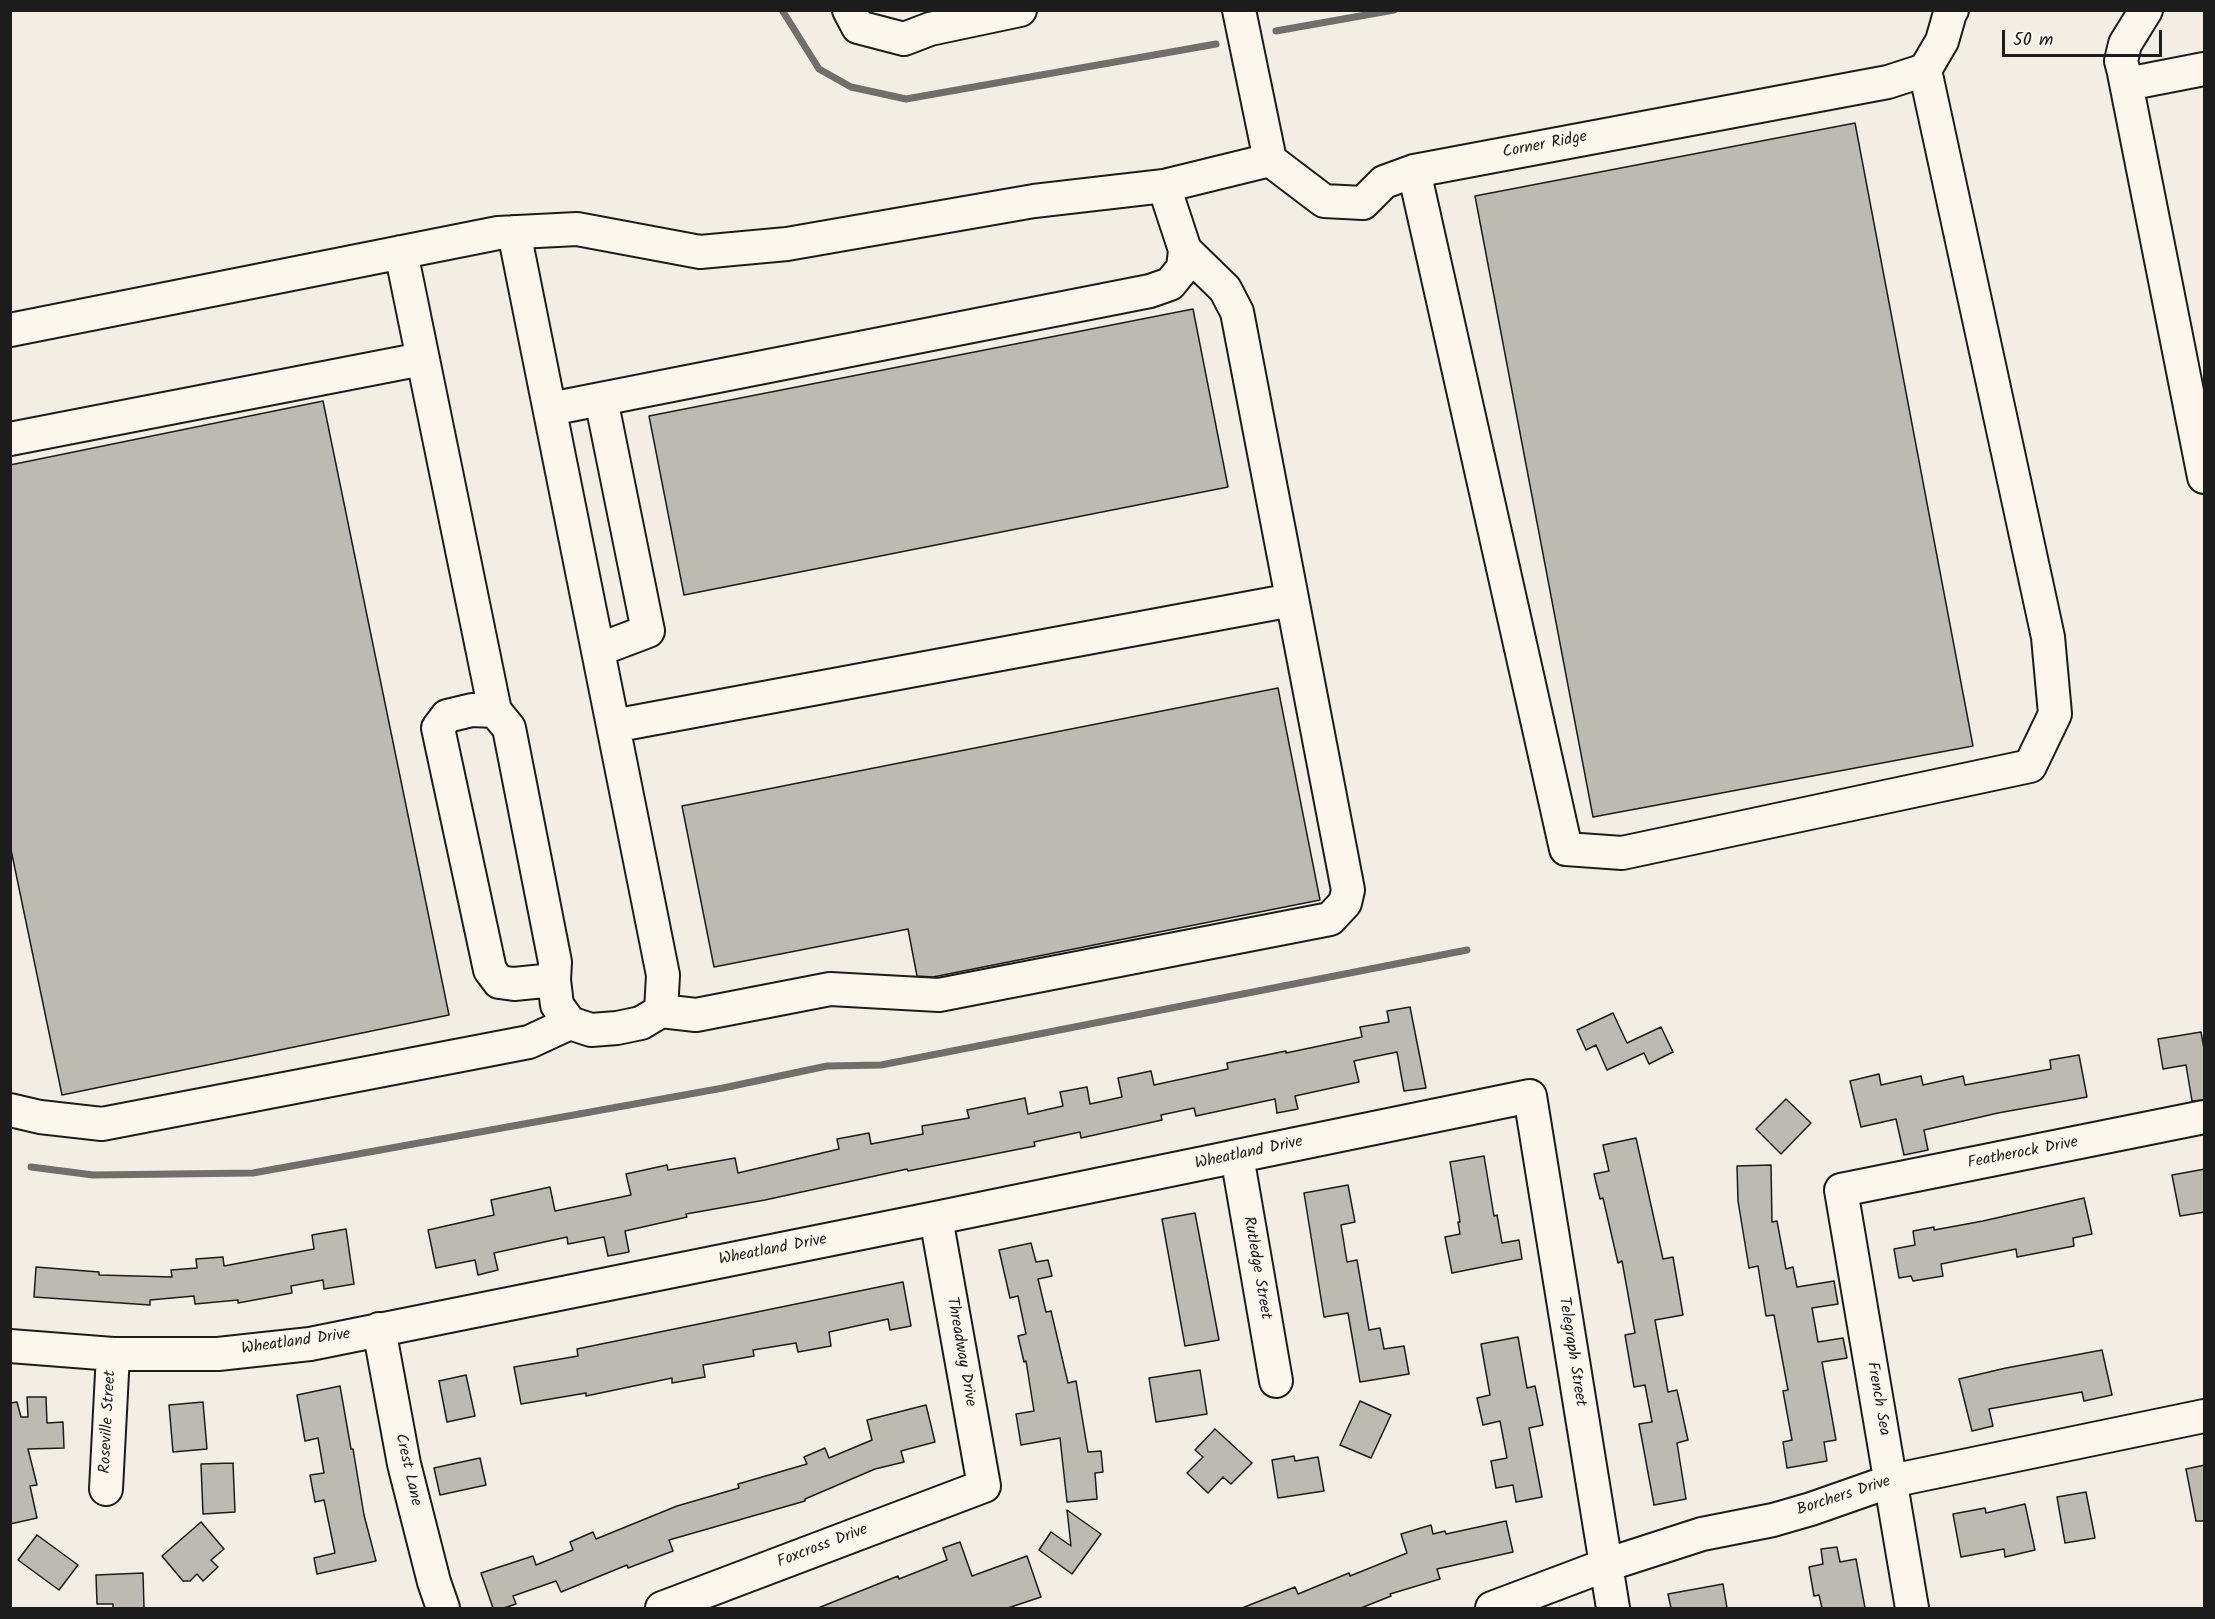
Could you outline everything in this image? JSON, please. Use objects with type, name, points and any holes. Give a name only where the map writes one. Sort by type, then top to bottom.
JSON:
[{"type":"street","points":[[849,10],[858,27],[904,39],[930,29],[1020,10]]},
{"type":"street","points":[[10,330],[498,233],[577,229],[700,252],[787,244],[1034,201],[1164,186],[1270,160],[1239,10]]},
{"type":"street","points":[[1414,171],[1566,849],[1622,853],[2030,766],[2055,714],[2048,637],[1925,70],[1942,41],[1952,10]]},
{"type":"street","points":[[2146,10],[2126,44],[2121,60],[2205,477]]},
{"type":"street","points":[[2124,73],[2127,84],[2205,69]]},
{"type":"street","name":"Corner Ridge","points":[[1270,160],[1324,201],[1363,203],[1384,182],[1414,171],[1888,82],[1925,70]]},
{"type":"street","points":[[550,409],[1150,291],[1170,284],[1183,268],[1185,250],[1164,186]]},
{"type":"street","points":[[514,232],[663,975],[661,1011]]},
{"type":"street","points":[[401,252],[495,711],[509,728],[555,962],[554,980],[557,1005],[570,1023],[591,1030],[641,1023],[661,1011],[696,1016],[830,989],[939,995],[1330,919],[1345,903],[1348,890],[1237,312],[1226,289],[1185,250]]},
{"type":"street","points":[[10,439],[423,359]]},
{"type":"street","points":[[598,650],[648,631],[602,399]]},
{"type":"street","points":[[613,726],[1292,600]]},
{"type":"street","points":[[495,711],[472,710],[447,716],[438,728],[490,970],[499,982],[514,984],[554,980]]},
{"type":"street","points":[[10,1110],[40,1117],[102,1124],[529,1042],[570,1023]]},
{"type":"street","name":"Wheatland Drive","points":[[10,1346],[112,1354],[218,1354],[310,1344],[1530,1096]]},
{"type":"street","name":"Telegraph Street","points":[[1530,1096],[1613,1608]]},
{"type":"street","name":"Featherock Drive","points":[[1841,1191],[2205,1118]]},
{"type":"street","name":"Rutledge Street","points":[[1236,1156],[1276,1381]]},
{"type":"street","name":"French Sea","points":[[1841,1191],[1912,1608]]},
{"type":"street","name":"Threadway Drive","points":[[936,1218],[984,1486]]},
{"type":"street","name":"Crest Lane","points":[[379,1329],[404,1464],[434,1582],[443,1608]]},
{"type":"street","name":"Roseville Street","points":[[106,1489],[112,1354]]},
{"type":"street","name":"Borchers Drive","points":[[1492,1608],[1606,1565],[1702,1533],[1773,1520],[1891,1481],[2205,1416]]},
{"type":"street","name":"Foxcross Drive","points":[[662,1608],[984,1486]]},
{"type":"building","points":[[1855,123],[1973,746],[1593,817],[1475,196]]},
{"type":"building","points":[[1193,309],[1228,487],[684,595],[649,416]]},
{"type":"building","points":[[323,401],[449,1015],[62,1095],[10,845],[10,465]]},
{"type":"building","points":[[1278,688],[1320,900],[933,977],[917,976],[908,929],[714,967],[682,806]]},
{"type":"building","points":[[1410,1007],[1426,1088],[1404,1091],[1397,1052],[1354,1061],[1359,1082],[1295,1096],[1298,1109],[1277,1113],[1275,1099],[1196,1116],[1194,1108],[1161,1115],[1162,1120],[1081,1138],[1080,1132],[1034,1142],[1035,1146],[908,1171],[907,1169],[765,1200],[686,1214],[687,1217],[625,1231],[629,1252],[608,1256],[604,1237],[568,1244],[567,1237],[494,1253],[498,1270],[478,1275],[475,1260],[436,1268],[428,1230],[494,1215],[491,1200],[550,1187],[555,1211],[631,1195],[626,1174],[667,1165],[668,1170],[735,1158],[738,1173],[839,1149],[837,1139],[869,1133],[871,1144],[923,1134],[922,1126],[969,1118],[967,1110],[1025,1098],[1028,1114],[1063,1106],[1060,1092],[1087,1087],[1090,1104],[1122,1097],[1118,1078],[1151,1071],[1154,1085],[1228,1069],[1227,1063],[1362,1037],[1360,1027],[1389,1022],[1387,1011]]},
{"type":"building","points":[[1613,1013],[1627,1043],[1661,1027],[1673,1052],[1649,1064],[1644,1053],[1607,1070],[1596,1045],[1586,1050],[1577,1030]]},
{"type":"building","points":[[2201,1032],[2205,1054],[2205,1100],[2192,1101],[2186,1065],[2163,1069],[2158,1039]]},
{"type":"building","points":[[2079,1055],[2087,1097],[1998,1113],[1924,1130],[1928,1150],[1904,1155],[1896,1119],[1861,1127],[1850,1081],[1879,1074],[1881,1085],[1921,1076],[1923,1085],[1963,1076],[1965,1085],[2051,1069],[2050,1060]]},
{"type":"building","points":[[1786,1099],[1811,1123],[1781,1154],[1756,1129]]},
{"type":"building","points":[[1636,1138],[1663,1259],[1673,1257],[1683,1315],[1655,1320],[1668,1392],[1677,1390],[1688,1440],[1677,1443],[1686,1499],[1654,1505],[1639,1424],[1652,1422],[1645,1385],[1634,1387],[1625,1335],[1635,1333],[1622,1261],[1618,1263],[1603,1198],[1600,1199],[1594,1174],[1609,1171],[1603,1145]]},
{"type":"building","points":[[1484,1156],[1494,1216],[1497,1215],[1502,1243],[1519,1240],[1522,1259],[1452,1273],[1445,1237],[1460,1234],[1458,1222],[1460,1222],[1450,1162]]},
{"type":"building","points":[[1771,1165],[1772,1222],[1777,1221],[1786,1269],[1793,1267],[1797,1287],[1834,1281],[1838,1304],[1812,1308],[1818,1342],[1843,1338],[1847,1358],[1822,1362],[1836,1440],[1824,1442],[1827,1461],[1787,1468],[1783,1442],[1792,1440],[1783,1391],[1788,1390],[1774,1315],[1766,1316],[1758,1266],[1749,1268],[1738,1201],[1737,1166]]},
{"type":"building","points":[[2205,1169],[2205,1212],[2180,1216],[2172,1175]]},
{"type":"building","points":[[1348,1185],[1355,1222],[1341,1225],[1347,1262],[1357,1260],[1369,1330],[1380,1328],[1384,1349],[1404,1346],[1409,1374],[1360,1382],[1348,1313],[1324,1317],[1304,1193]]},
{"type":"building","points":[[2084,1198],[2092,1234],[2073,1238],[2074,1246],[2017,1257],[2016,1249],[1941,1264],[1943,1276],[1913,1281],[1911,1276],[1899,1278],[1894,1249],[1915,1245],[1913,1231],[1934,1227],[1934,1230],[1983,1221]]},
{"type":"building","points":[[1195,1213],[1219,1340],[1185,1346],[1162,1219]]},
{"type":"building","points":[[346,1229],[354,1284],[324,1289],[323,1280],[291,1286],[292,1293],[238,1303],[238,1300],[195,1304],[194,1296],[150,1300],[150,1305],[34,1297],[36,1267],[99,1272],[99,1275],[172,1277],[171,1270],[197,1268],[196,1259],[223,1257],[224,1266],[314,1249],[312,1235]]},
{"type":"building","points":[[1031,1243],[1036,1262],[1048,1260],[1052,1276],[1038,1279],[1046,1312],[1051,1311],[1068,1383],[1076,1381],[1088,1452],[1101,1451],[1103,1472],[1095,1473],[1097,1499],[1067,1502],[1060,1438],[1021,1445],[1016,1414],[1034,1411],[1026,1361],[1024,1362],[1018,1336],[1026,1334],[1018,1296],[1010,1298],[999,1250]]},
{"type":"building","points":[[903,1282],[911,1326],[890,1330],[888,1319],[829,1332],[831,1346],[798,1352],[796,1343],[753,1350],[754,1356],[703,1365],[705,1377],[672,1383],[672,1378],[586,1396],[586,1393],[521,1404],[514,1367],[578,1356],[577,1349]]},
{"type":"building","points":[[1518,1337],[1527,1388],[1535,1386],[1543,1425],[1529,1428],[1542,1497],[1516,1502],[1513,1485],[1496,1488],[1491,1461],[1507,1458],[1500,1421],[1483,1425],[1477,1398],[1490,1395],[1481,1344]]},
{"type":"building","points":[[2102,1350],[2112,1395],[2084,1401],[2082,1392],[1989,1409],[1993,1426],[1972,1431],[1959,1379]]},
{"type":"building","points":[[1200,1370],[1207,1414],[1156,1422],[1149,1378]]},
{"type":"building","points":[[466,1375],[475,1416],[447,1422],[439,1381]]},
{"type":"building","points":[[340,1386],[364,1515],[376,1561],[317,1574],[314,1558],[335,1553],[324,1500],[315,1502],[310,1475],[324,1473],[318,1438],[305,1441],[297,1395]]},
{"type":"building","points":[[27,1397],[46,1397],[47,1423],[63,1422],[64,1448],[28,1449],[37,1485],[30,1486],[37,1518],[10,1524],[10,1403],[17,1402],[21,1417],[28,1417]]},
{"type":"building","points":[[1360,1401],[1391,1415],[1371,1458],[1340,1445]]},
{"type":"building","points":[[203,1402],[207,1449],[173,1452],[169,1405]]},
{"type":"building","points":[[926,1405],[935,1442],[901,1451],[904,1462],[875,1469],[805,1499],[805,1501],[669,1540],[673,1551],[628,1568],[627,1565],[561,1592],[556,1581],[513,1596],[516,1604],[504,1608],[493,1608],[481,1573],[533,1556],[536,1565],[573,1550],[570,1542],[593,1532],[596,1539],[677,1506],[739,1488],[738,1484],[807,1464],[804,1457],[825,1448],[829,1458],[872,1440],[867,1420]]},
{"type":"building","points":[[1215,1429],[1252,1463],[1231,1484],[1223,1477],[1208,1493],[1187,1473],[1203,1457],[1195,1450]]},
{"type":"building","points":[[1294,1456],[1295,1461],[1318,1457],[1324,1491],[1278,1498],[1272,1460]]},
{"type":"building","points":[[480,1458],[486,1485],[440,1495],[434,1468]]},
{"type":"building","points":[[233,1463],[235,1512],[203,1514],[201,1464]]},
{"type":"building","points":[[2205,1465],[2205,1521],[2196,1521],[2186,1469]]},
{"type":"building","points":[[2086,1492],[2095,1538],[2065,1543],[2057,1497]]},
{"type":"building","points":[[2025,1504],[2035,1550],[2005,1557],[2004,1549],[1961,1557],[1953,1514],[1985,1508],[1986,1513]]},
{"type":"building","points":[[1067,1510],[1101,1534],[1072,1574],[1039,1550],[1051,1532],[1071,1546]]},
{"type":"building","points":[[1506,1521],[1513,1552],[1437,1569],[1440,1579],[1390,1594],[1391,1596],[1361,1608],[1242,1608],[1295,1587],[1298,1594],[1407,1553],[1401,1534],[1431,1525],[1433,1534],[1445,1531],[1446,1534]]},
{"type":"building","points":[[201,1522],[224,1549],[211,1560],[218,1567],[203,1581],[197,1574],[190,1581],[183,1581],[162,1556]]},
{"type":"building","points":[[37,1535],[78,1565],[59,1590],[18,1560]]},
{"type":"building","points":[[960,1542],[972,1576],[1027,1556],[1041,1597],[1008,1608],[818,1608],[898,1576],[899,1579],[947,1560],[943,1548]]},
{"type":"building","points":[[1837,1547],[1840,1562],[1856,1559],[1865,1608],[1822,1608],[1819,1595],[1814,1596],[1809,1567],[1823,1564],[1821,1549]]},
{"type":"building","points":[[143,1573],[144,1608],[113,1608],[113,1604],[97,1604],[96,1575]]},
{"type":"building","points":[[1723,1584],[1727,1608],[1671,1608],[1668,1594]]},
{"type":"waterway","points":[[782,10],[819,69],[851,87],[906,99],[1216,44]]},
{"type":"waterway","points":[[1276,31],[1394,10]]},
{"type":"waterway","points":[[31,1167],[93,1175],[253,1173],[723,1088],[827,1066],[881,1065],[1467,950]]}]
